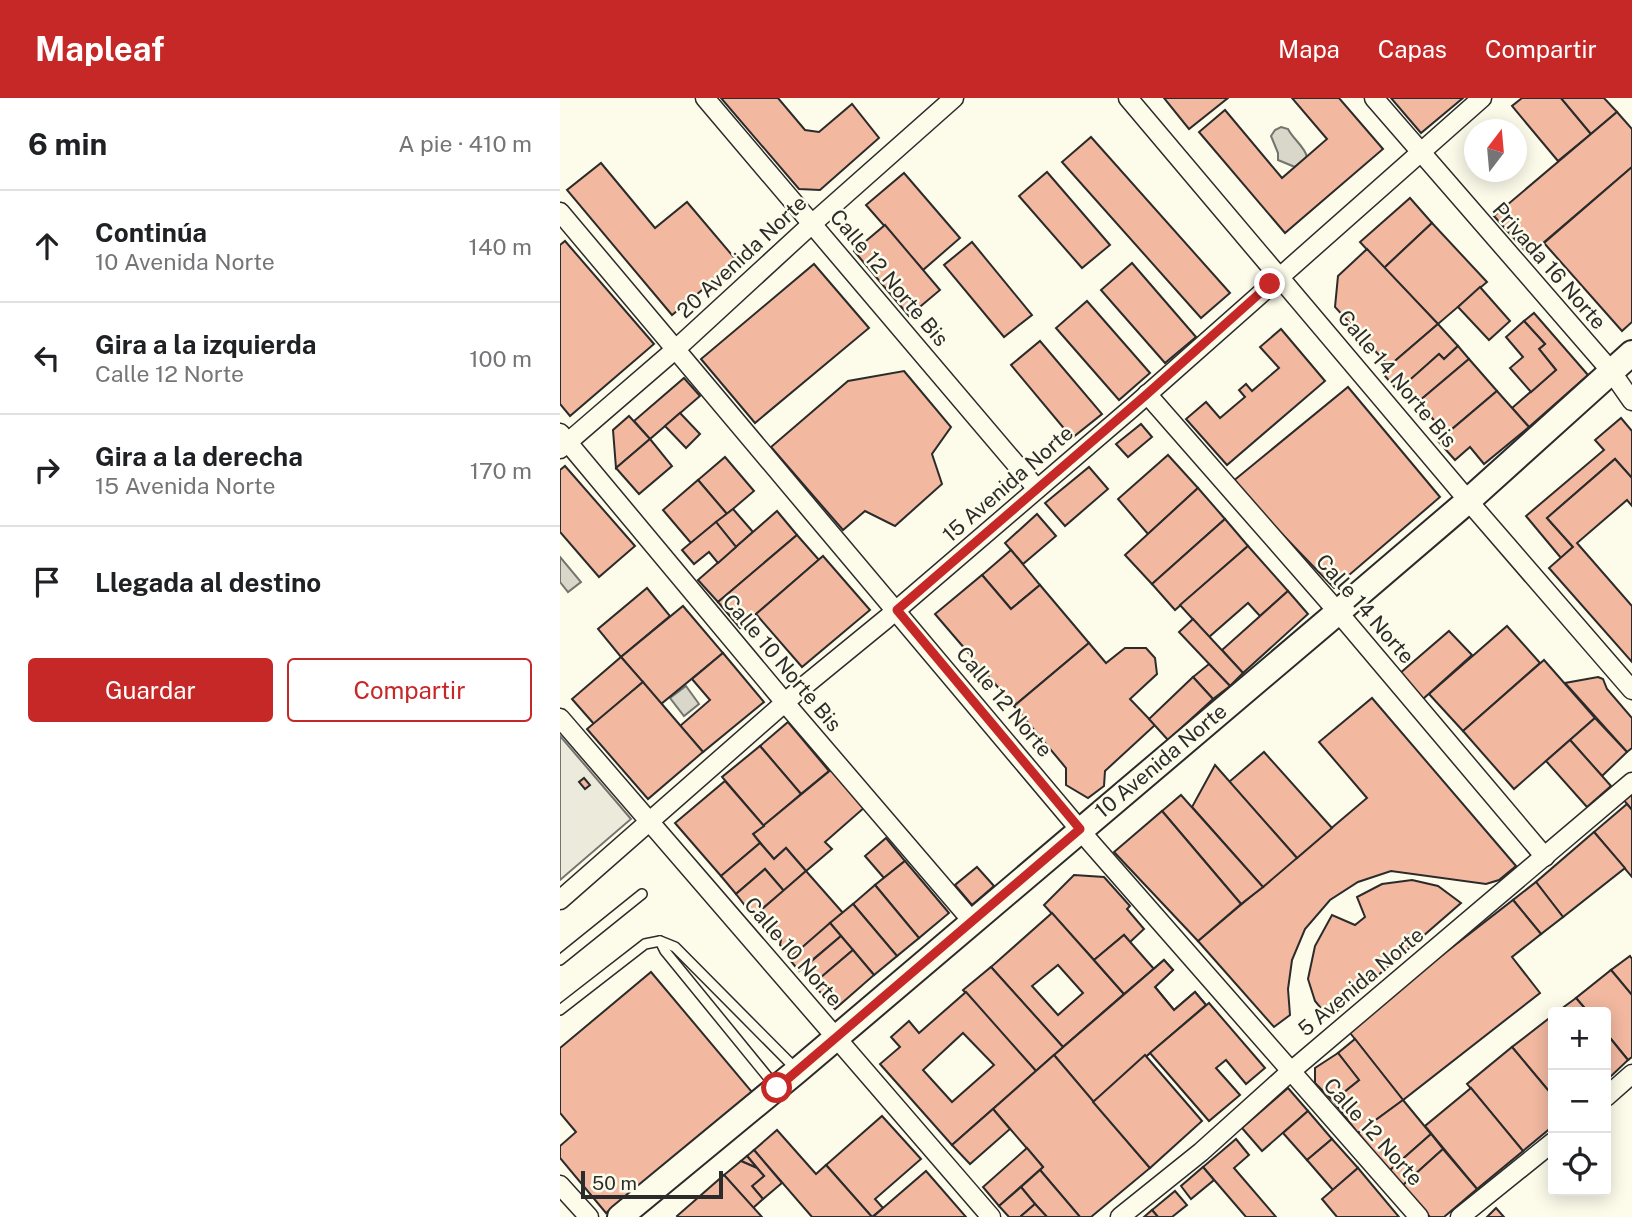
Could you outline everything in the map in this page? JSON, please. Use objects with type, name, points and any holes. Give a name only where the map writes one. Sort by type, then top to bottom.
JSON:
[{"type":"street","name":"Calle 12 Norte Bis","points":[[705,98],[1037,489]]},
{"type":"street","name":"20 Avenida Norte","points":[[563,441],[677,348],[954,98]]},
{"type":"street","name":"Calle 14 Norte Bis","points":[[1128,98],[1632,690]]},
{"type":"street","name":"Privada 16 Norte","points":[[1374,98],[1611,371],[1632,401]]},
{"type":"street","name":"15 Avenida Norte","points":[[560,900],[785,703],[1147,394],[1482,98]]},
{"type":"street","name":"Calle 12 Norte","points":[[560,212],[1080,829],[1419,1217]]},
{"type":"street","name":"10 Avenida Norte","points":[[620,1217],[777,1088],[1338,612],[1469,500],[1632,353]]},
{"type":"street","name":"Calle 14 Norte","points":[[1147,394],[1338,612],[1545,857]]},
{"type":"street","name":"Calle 10 Norte Bis","points":[[563,441],[972,921]]},
{"type":"street","name":"Calle 10 Norte","points":[[560,718],[991,1217]]},
{"type":"street","name":"5 Avenida Norte","points":[[1120,1217],[1201,1152],[1290,1072],[1632,782]]},
{"type":"street","points":[[1611,1093],[1632,1074]]},
{"type":"street","points":[[1460,1217],[1548,1146]]},
{"type":"street","points":[[560,1185],[589,1217]]},
{"type":"lane","points":[[560,960],[642,894]]},
{"type":"lane","points":[[660,941],[665,951],[777,1088]]},
{"type":"lane","points":[[560,1010],[645,944],[660,941],[675,947],[797,1071]]},
{"type":"shaded area","points":[[1281,127],[1288,129],[1306,153],[1307,157],[1295,167],[1278,160],[1271,136]]},
{"type":"shaded area","points":[[560,557],[581,582],[568,592],[560,582]]},
{"type":"shaded area","points":[[686,686],[699,704],[684,716],[670,698]]},
{"type":"shaded area","points":[[560,736],[631,819],[560,880]]},
{"type":"building","points":[[721,98],[778,98],[805,130],[819,132],[852,104],[879,138],[820,190],[799,189]]},
{"type":"building","points":[[1164,98],[1228,98],[1189,129]]},
{"type":"building","points":[[1292,98],[1339,98],[1383,149],[1285,233],[1199,132],[1225,110],[1282,178],[1327,139]]},
{"type":"building","points":[[1391,98],[1463,98],[1421,133]]},
{"type":"building","points":[[1522,98],[1561,98],[1591,134],[1558,161],[1527,124],[1527,119],[1523,119],[1512,106]]},
{"type":"building","points":[[1561,98],[1604,98],[1617,112],[1591,134]]},
{"type":"building","points":[[1617,112],[1632,129],[1632,167],[1529,255],[1494,216]]},
{"type":"building","points":[[1091,137],[1230,293],[1201,318],[1062,162]]},
{"type":"building","points":[[601,163],[655,228],[687,202],[737,261],[672,315],[567,190]]},
{"type":"building","points":[[1632,167],[1632,322],[1622,331],[1544,243]]},
{"type":"building","points":[[1047,172],[1110,245],[1082,268],[1019,196]]},
{"type":"building","points":[[904,173],[960,238],[923,270],[866,205]]},
{"type":"building","points":[[1410,198],[1432,223],[1384,268],[1360,242]]},
{"type":"building","points":[[1432,223],[1487,282],[1438,324],[1384,268]]},
{"type":"building","points":[[885,225],[940,290],[909,316],[854,251]]},
{"type":"building","points":[[565,241],[654,344],[570,416],[560,404],[560,245]]},
{"type":"building","points":[[972,242],[1032,315],[1004,337],[944,265]]},
{"type":"building","points":[[1367,249],[1438,324],[1389,366],[1335,307],[1338,276]]},
{"type":"building","points":[[1132,263],[1196,337],[1165,363],[1101,290]]},
{"type":"building","points":[[814,264],[869,328],[755,423],[701,359]]},
{"type":"building","points":[[1480,287],[1510,321],[1489,340],[1458,307]]},
{"type":"building","points":[[1087,301],[1150,373],[1119,400],[1056,328]]},
{"type":"building","points":[[1534,313],[1588,375],[1529,427],[1512,408],[1556,370],[1539,349],[1545,344],[1524,321]]},
{"type":"building","points":[[1524,321],[1545,344],[1539,349],[1556,370],[1531,392],[1510,368],[1523,357],[1506,337]]},
{"type":"building","points":[[1438,324],[1458,346],[1444,359],[1439,354],[1398,391],[1385,376],[1389,366]]},
{"type":"building","points":[[1281,329],[1325,381],[1227,465],[1186,419],[1206,402],[1220,418],[1245,397],[1239,390],[1246,384],[1252,391],[1279,368],[1260,347]]},
{"type":"building","points":[[1040,341],[1102,414],[1072,438],[1011,365]]},
{"type":"building","points":[[1458,346],[1469,359],[1418,402],[1404,385],[1439,354],[1444,359]]},
{"type":"building","points":[[1469,359],[1497,391],[1446,434],[1418,402]]},
{"type":"building","points":[[904,371],[951,427],[932,454],[942,484],[895,526],[865,511],[843,530],[771,447],[848,381]]},
{"type":"building","points":[[684,378],[700,396],[650,439],[634,421]]},
{"type":"building","points":[[1348,387],[1440,497],[1334,588],[1232,482]]},
{"type":"building","points":[[1497,391],[1529,427],[1484,464],[1470,447],[1455,460],[1438,441]]},
{"type":"building","points":[[680,413],[700,434],[686,448],[665,426]]},
{"type":"building","points":[[629,416],[650,439],[616,468],[613,430]]},
{"type":"building","points":[[1621,418],[1632,431],[1632,478],[1615,459],[1547,518],[1573,547],[1561,558],[1526,516],[1604,450],[1595,440]]},
{"type":"building","points":[[1141,424],[1152,437],[1128,457],[1116,444]]},
{"type":"building","points":[[650,439],[672,466],[639,494],[616,468]]},
{"type":"building","points":[[1168,455],[1198,488],[1148,534],[1118,499]]},
{"type":"building","points":[[725,457],[754,491],[727,514],[698,480]]},
{"type":"building","points":[[1615,459],[1632,478],[1632,506],[1627,500],[1577,543],[1632,606],[1632,662],[1549,568],[1573,547],[1547,518]]},
{"type":"building","points":[[565,466],[635,546],[599,577],[560,532],[560,470]]},
{"type":"building","points":[[1089,467],[1108,489],[1065,526],[1045,503]]},
{"type":"building","points":[[698,480],[727,514],[691,543],[663,510]]},
{"type":"building","points":[[1198,488],[1225,519],[1152,584],[1125,555]]},
{"type":"building","points":[[733,509],[753,532],[736,547],[716,522]]},
{"type":"building","points":[[777,511],[797,535],[718,602],[698,580]]},
{"type":"building","points":[[1037,514],[1056,536],[1023,564],[1005,543]]},
{"type":"building","points":[[1225,519],[1248,546],[1175,610],[1152,584]]},
{"type":"building","points":[[716,522],[736,547],[718,563],[709,552],[694,564],[682,550]]},
{"type":"building","points":[[797,535],[819,560],[740,628],[718,602]]},
{"type":"building","points":[[1248,546],[1288,591],[1260,616],[1248,603],[1209,637],[1180,605]]},
{"type":"building","points":[[1011,550],[1040,585],[1011,609],[982,575]]},
{"type":"building","points":[[823,556],[870,610],[802,667],[756,614]]},
{"type":"building","points":[[982,575],[1011,609],[1040,585],[1089,643],[1014,706],[935,614]]},
{"type":"building","points":[[647,588],[670,616],[621,657],[598,629]]},
{"type":"building","points":[[1288,591],[1308,614],[1243,673],[1222,650]]},
{"type":"building","points":[[683,606],[723,653],[661,704],[621,657]]},
{"type":"building","points":[[1193,619],[1243,673],[1230,686],[1179,632]]},
{"type":"building","points":[[1507,626],[1540,663],[1463,731],[1429,694]]},
{"type":"building","points":[[1449,631],[1472,655],[1423,699],[1399,674]]},
{"type":"building","points":[[1089,643],[1106,663],[1125,648],[1146,648],[1155,658],[1157,674],[1130,699],[1155,725],[1105,771],[1104,786],[1088,798],[1066,785],[1066,768],[1014,706]]},
{"type":"building","points":[[723,653],[764,702],[703,752],[680,726],[710,700],[692,679]]},
{"type":"building","points":[[621,657],[643,682],[594,724],[572,699]]},
{"type":"building","points":[[1544,660],[1595,718],[1514,789],[1463,731]]},
{"type":"building","points":[[1209,664],[1230,686],[1213,699],[1193,677]]},
{"type":"building","points":[[1193,677],[1213,699],[1168,740],[1149,719]]},
{"type":"building","points":[[1598,677],[1603,679],[1607,689],[1632,718],[1632,748],[1627,752],[1565,683]]},
{"type":"building","points":[[643,682],[703,752],[648,799],[587,729]]},
{"type":"building","points":[[1372,698],[1516,866],[1499,880],[1486,884],[1391,871],[1358,882],[1330,900],[1305,929],[1292,960],[1288,989],[1290,1015],[1274,1027],[1198,941],[1367,798],[1319,742]]},
{"type":"building","points":[[1595,718],[1627,752],[1602,776],[1570,740]]},
{"type":"building","points":[[788,722],[829,771],[801,794],[760,746]]},
{"type":"building","points":[[1570,740],[1611,786],[1587,807],[1546,761]]},
{"type":"building","points":[[760,746],[801,794],[764,826],[722,777]]},
{"type":"building","points":[[1264,752],[1332,828],[1297,858],[1229,782]]},
{"type":"building","points":[[1215,765],[1297,858],[1263,887],[1192,807]]},
{"type":"building","points":[[832,769],[865,807],[825,842],[832,849],[806,871],[786,848],[774,859],[753,834]]},
{"type":"building","points":[[584,778],[590,785],[585,789],[579,782]]},
{"type":"building","points":[[725,781],[764,826],[753,834],[760,843],[721,876],[675,823]]},
{"type":"building","points":[[1632,790],[1632,810],[1622,798]]},
{"type":"building","points":[[1181,795],[1263,887],[1241,904],[1162,811]]},
{"type":"building","points":[[1627,804],[1632,810],[1632,877],[1594,832]]},
{"type":"building","points":[[1162,811],[1241,904],[1198,941],[1114,852]]},
{"type":"building","points":[[1594,832],[1625,868],[1563,917],[1536,882]]},
{"type":"building","points":[[886,838],[905,861],[884,878],[865,856]]},
{"type":"building","points":[[760,843],[774,859],[786,848],[806,871],[784,891],[765,869],[736,894],[721,876]]},
{"type":"building","points":[[905,861],[949,913],[919,938],[875,885]]},
{"type":"building","points":[[977,867],[994,886],[972,905],[955,885]]},
{"type":"building","points":[[765,869],[784,891],[753,916],[736,894]]},
{"type":"building","points":[[806,871],[843,913],[791,957],[780,945],[782,934],[761,910]]},
{"type":"building","points":[[1074,875],[1104,877],[1130,906],[1127,909],[1144,929],[1130,942],[1124,935],[1094,960],[1044,905]]},
{"type":"building","points":[[1412,880],[1438,886],[1461,903],[1329,1018],[1315,1001],[1308,979],[1315,946],[1332,915],[1355,925],[1365,917],[1357,897],[1382,884]]},
{"type":"building","points":[[1536,882],[1563,917],[1541,934],[1513,900]]},
{"type":"building","points":[[875,885],[919,938],[897,956],[853,904]]},
{"type":"building","points":[[1513,900],[1541,934],[1512,957],[1540,993],[1403,1100],[1347,1029]]},
{"type":"building","points":[[853,904],[897,956],[874,975],[830,923]]},
{"type":"building","points":[[1052,913],[1124,994],[1063,1047],[991,967]],"holes":[[[1058,965],[1083,993],[1058,1015],[1032,986]]]},
{"type":"building","points":[[830,923],[841,936],[799,971],[790,960],[791,957]]},
{"type":"building","points":[[1124,935],[1154,969],[1124,994],[1094,960]]},
{"type":"building","points":[[841,936],[853,950],[819,979],[807,965]]},
{"type":"building","points":[[853,950],[874,975],[835,1009],[813,984]]},
{"type":"building","points":[[1630,956],[1632,959],[1632,995],[1611,970]]},
{"type":"building","points":[[1164,960],[1173,970],[1155,987],[1174,1010],[1195,992],[1206,1005],[1093,1102],[1054,1055]],"holes":[[[1140,1009],[1153,1024],[1112,1058],[1099,1043]]]},
{"type":"building","points":[[1164,960],[1173,970],[1155,987],[1174,1010],[1195,992],[1206,1005],[1093,1102],[1054,1055]]},
{"type":"building","points":[[991,967],[1063,1047],[1036,1071],[963,990]]},
{"type":"building","points":[[1611,970],[1632,995],[1632,1057],[1628,1060],[1611,1039],[1611,1007],[1584,1007],[1576,998]]},
{"type":"building","points":[[651,972],[752,1092],[606,1213],[560,1158],[560,1146],[576,1132],[560,1113],[560,1048]]},
{"type":"building","points":[[966,992],[1036,1071],[952,1145],[880,1064],[900,1047],[891,1037],[909,1021],[919,1033]],"holes":[[[963,1033],[994,1065],[952,1102],[923,1070]]]},
{"type":"building","points":[[1576,998],[1584,1007],[1564,1007]]},
{"type":"building","points":[[1209,1003],[1265,1068],[1246,1084],[1226,1060],[1216,1068],[1240,1095],[1209,1121],[1150,1053]]},
{"type":"building","points":[[1548,1019],[1548,1090],[1512,1047]]},
{"type":"building","points":[[1355,1039],[1403,1100],[1358,1133],[1333,1101],[1359,1080],[1338,1053]]},
{"type":"building","points":[[1611,1039],[1628,1060],[1611,1076]]},
{"type":"building","points":[[1512,1047],[1548,1090],[1548,1130],[1523,1151],[1467,1084]]},
{"type":"building","points":[[1338,1053],[1359,1080],[1333,1101],[1315,1083],[1315,1068]]},
{"type":"building","points":[[1054,1055],[1150,1168],[1091,1217],[1080,1217],[1040,1170],[1043,1167],[993,1109]]},
{"type":"building","points":[[1145,1055],[1202,1121],[1150,1168],[1093,1102]]},
{"type":"building","points":[[1288,1088],[1308,1111],[1262,1151],[1242,1128]]},
{"type":"building","points":[[1471,1088],[1523,1151],[1477,1189],[1425,1126]]},
{"type":"building","points":[[1403,1100],[1431,1134],[1389,1171],[1358,1133]]},
{"type":"building","points":[[993,1109],[1010,1129],[970,1164],[952,1145]]},
{"type":"building","points":[[1308,1111],[1332,1139],[1307,1160],[1283,1133]]},
{"type":"building","points":[[882,1116],[921,1159],[875,1199],[883,1208],[872,1217],[826,1165]]},
{"type":"building","points":[[777,1130],[816,1174],[826,1165],[872,1217],[812,1217],[754,1150]]},
{"type":"building","points":[[1431,1134],[1443,1149],[1402,1186],[1389,1171]]},
{"type":"building","points":[[1236,1139],[1249,1155],[1234,1168],[1276,1217],[1246,1217],[1203,1167]]},
{"type":"building","points":[[1332,1139],[1358,1168],[1333,1190],[1307,1160]]},
{"type":"building","points":[[1027,1148],[1043,1167],[999,1206],[983,1187]]},
{"type":"building","points":[[1443,1149],[1477,1189],[1444,1217],[1430,1217],[1402,1186]]},
{"type":"building","points":[[754,1150],[782,1183],[763,1199],[752,1186],[764,1176],[747,1156]]},
{"type":"building","points":[[747,1156],[757,1168],[741,1161]]},
{"type":"building","points":[[741,1161],[757,1168],[764,1176],[752,1186],[763,1199],[753,1208],[724,1175]]},
{"type":"building","points":[[1203,1167],[1214,1180],[1191,1199],[1181,1186]]},
{"type":"building","points":[[1358,1168],[1399,1217],[1337,1217],[1322,1199]]},
{"type":"building","points":[[1040,1170],[1080,1217],[1047,1217],[1035,1204],[1021,1187]]},
{"type":"building","points":[[926,1171],[966,1217],[873,1217],[883,1208]]},
{"type":"building","points":[[724,1175],[762,1217],[677,1216]]},
{"type":"building","points":[[1021,1187],[1035,1204],[1020,1217],[1009,1217],[999,1206]]},
{"type":"building","points":[[1175,1191],[1187,1205],[1172,1217],[1158,1217],[1152,1210]]},
{"type":"building","points":[[1035,1204],[1047,1217],[1020,1217]]},
{"type":"building","points":[[1496,1208],[1504,1217],[1487,1217]]},
{"type":"building","points":[[1152,1210],[1158,1217],[1144,1217]]},
{"type":"route","points":[[777,1088],[1080,829],[897,610],[1270,284]]}]
